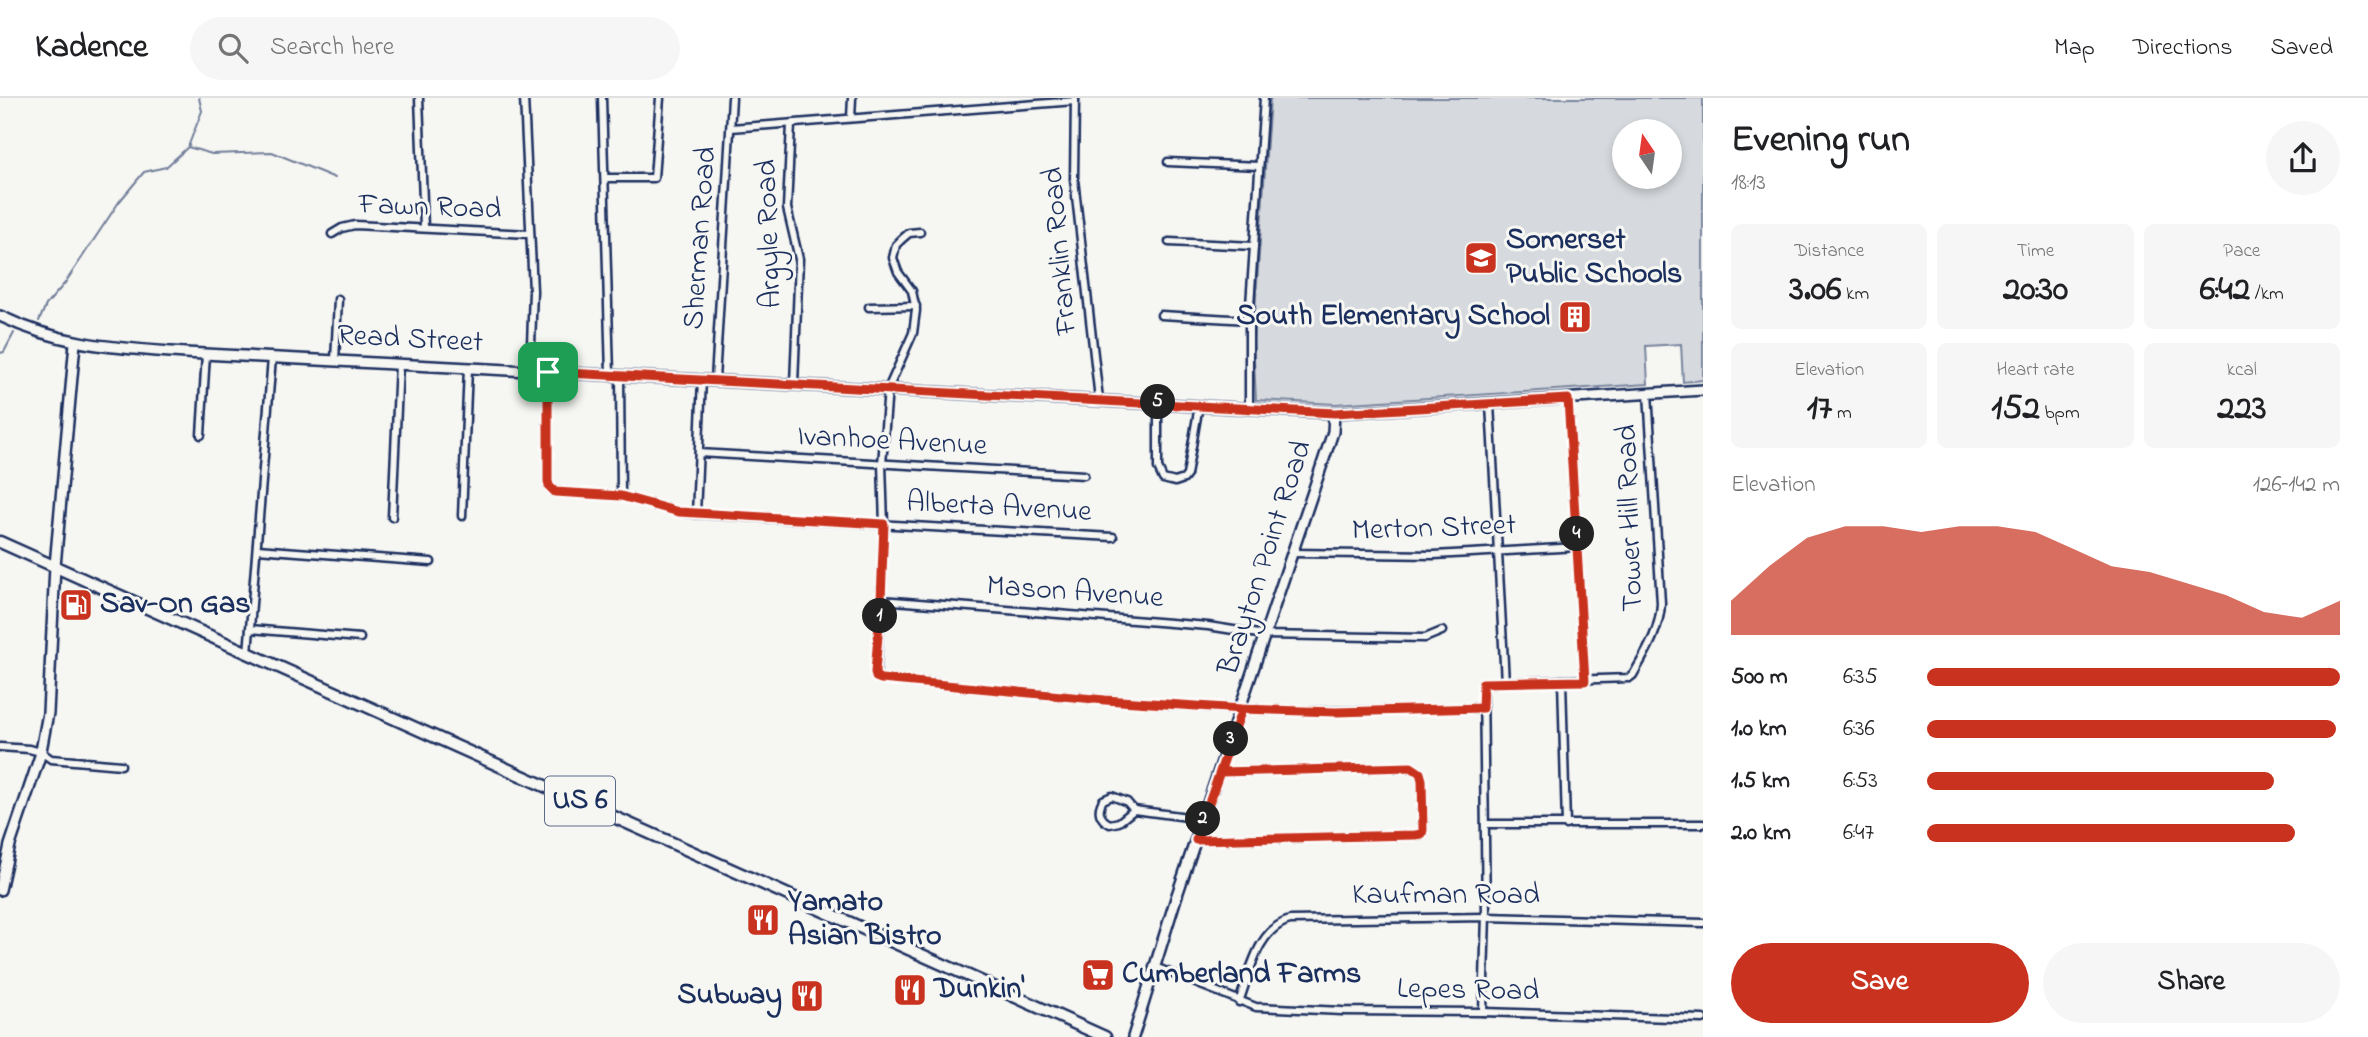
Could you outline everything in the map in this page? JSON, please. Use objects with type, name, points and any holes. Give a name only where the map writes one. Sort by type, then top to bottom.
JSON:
[{"type":"main road","name":"Read Street","points":[[0,316],[75,343],[99,347],[1335,413],[1703,390]]},
{"type":"main road","points":[[0,890],[10,845],[41,752],[48,713],[55,566],[75,343]]},
{"type":"main road","name":"Brayton Point Road","points":[[1133,1037],[1333,432],[1335,413]]},
{"type":"main road","name":"US 6","points":[[0,542],[1105,1037]]},
{"type":"street","points":[[419,98],[424,227]]},
{"type":"street","points":[[524,98],[533,291],[530,371]]},
{"type":"street","points":[[602,98],[621,496]]},
{"type":"street","points":[[606,178],[654,178],[660,98]]},
{"type":"street","name":"Sherman Road","points":[[715,380],[732,98]]},
{"type":"street","points":[[851,118],[852,98]]},
{"type":"street","points":[[1250,407],[1249,320],[1264,98]]},
{"type":"street","points":[[731,128],[1075,99]]},
{"type":"street","name":"Franklin Road","points":[[1075,99],[1074,179],[1099,399]]},
{"type":"street","name":"Argyle Road","points":[[791,124],[787,208],[799,259],[794,384]]},
{"type":"street","points":[[1168,162],[1259,166]]},
{"type":"street","name":"Fawn Road","points":[[332,234],[355,225],[529,234]]},
{"type":"street","points":[[920,232],[905,236],[897,245],[893,258],[898,272],[912,291],[916,306],[913,333],[888,389],[882,464],[884,524],[876,677],[1105,700],[1242,709],[1336,712],[1482,708]]},
{"type":"street","points":[[1168,242],[1254,246]]},
{"type":"street","points":[[335,361],[338,299]]},
{"type":"street","points":[[870,307],[916,306]]},
{"type":"street","points":[[1161,315],[1249,320]]},
{"type":"street","points":[[201,435],[206,354]]},
{"type":"street","points":[[248,653],[272,358]]},
{"type":"street","points":[[392,517],[399,364]]},
{"type":"street","points":[[462,516],[468,368]]},
{"type":"street","name":"Alberta Avenue","points":[[548,372],[548,481],[555,492],[621,496],[696,514],[1113,537]]},
{"type":"street","points":[[696,514],[702,380]]},
{"type":"street","name":"Tower Hill Road","points":[[1585,681],[1629,678],[1633,675],[1659,623],[1661,603],[1648,393]]},
{"type":"street","points":[[1483,1012],[1486,917],[1483,683],[1585,681],[1568,399]]},
{"type":"street","points":[[1158,402],[1158,468],[1163,478],[1174,482],[1187,475],[1199,405]]},
{"type":"street","points":[[1490,404],[1505,682]]},
{"type":"street","name":"Ivanhoe Avenue","points":[[699,453],[1084,475]]},
{"type":"street","name":"Merton Street","points":[[1292,554],[1383,556],[1578,547]]},
{"type":"street","points":[[257,549],[431,562]]},
{"type":"street","name":"Mason Avenue","points":[[881,600],[1208,626],[1265,635],[1425,638],[1442,631]]},
{"type":"street","points":[[250,629],[360,638]]},
{"type":"street","points":[[1562,680],[1566,825]]},
{"type":"street","points":[[0,747],[30,748],[51,759],[121,765]]},
{"type":"street","points":[[1196,840],[1422,834],[1422,780],[1417,769],[1402,766],[1220,772]]},
{"type":"street","points":[[1134,810],[1119,822],[1110,824],[1100,815],[1099,809],[1103,800],[1112,796],[1127,802],[1134,810],[1203,819]]},
{"type":"street","points":[[1485,824],[1703,824]]},
{"type":"street","name":"Kaufman Road","points":[[1239,1002],[1268,932],[1290,920],[1486,917],[1703,923]]},
{"type":"street","name":"Lepes Road","points":[[1155,967],[1239,1002],[1283,1010],[1703,1018]]},
{"type":"shaded area","name":"Somerset Public Schools","points":[[1270,98],[1703,98],[1703,380],[1683,382],[1681,344],[1646,346],[1648,384],[1335,404],[1256,400],[1253,340]]},
{"type":"waterway","points":[[39,321],[46,305],[65,283],[119,202],[144,172],[166,167],[188,147],[202,111],[199,98]]},
{"type":"waterway","points":[[188,147],[212,154],[272,152],[335,178]]},
{"type":"waterway","points":[[0,353],[4,352],[14,333]]},
{"type":"place","name":"Somerset Public Schools","points":[[1481,258]]},
{"type":"place","name":"South Elementary School","points":[[1575,317]]},
{"type":"place","name":"Sav-On Gas","points":[[76,605]]},
{"type":"place","name":"Yamato Asian Bistro","points":[[763,920]]},
{"type":"place","name":"Cumberland Farms","points":[[1098,975]]},
{"type":"place","name":"Dunkin'","points":[[910,990]]},
{"type":"place","name":"Subway","points":[[807,996]]},
{"type":"route","points":[[548,372],[548,481],[555,492],[621,496],[679,512],[884,524],[876,677],[1105,700],[1242,709],[1196,840],[1422,834],[1422,780],[1420,773],[1411,767],[1220,772],[1242,709],[1336,712],[1482,708],[1483,683],[1585,681],[1568,399],[1335,413],[548,372]]}]
